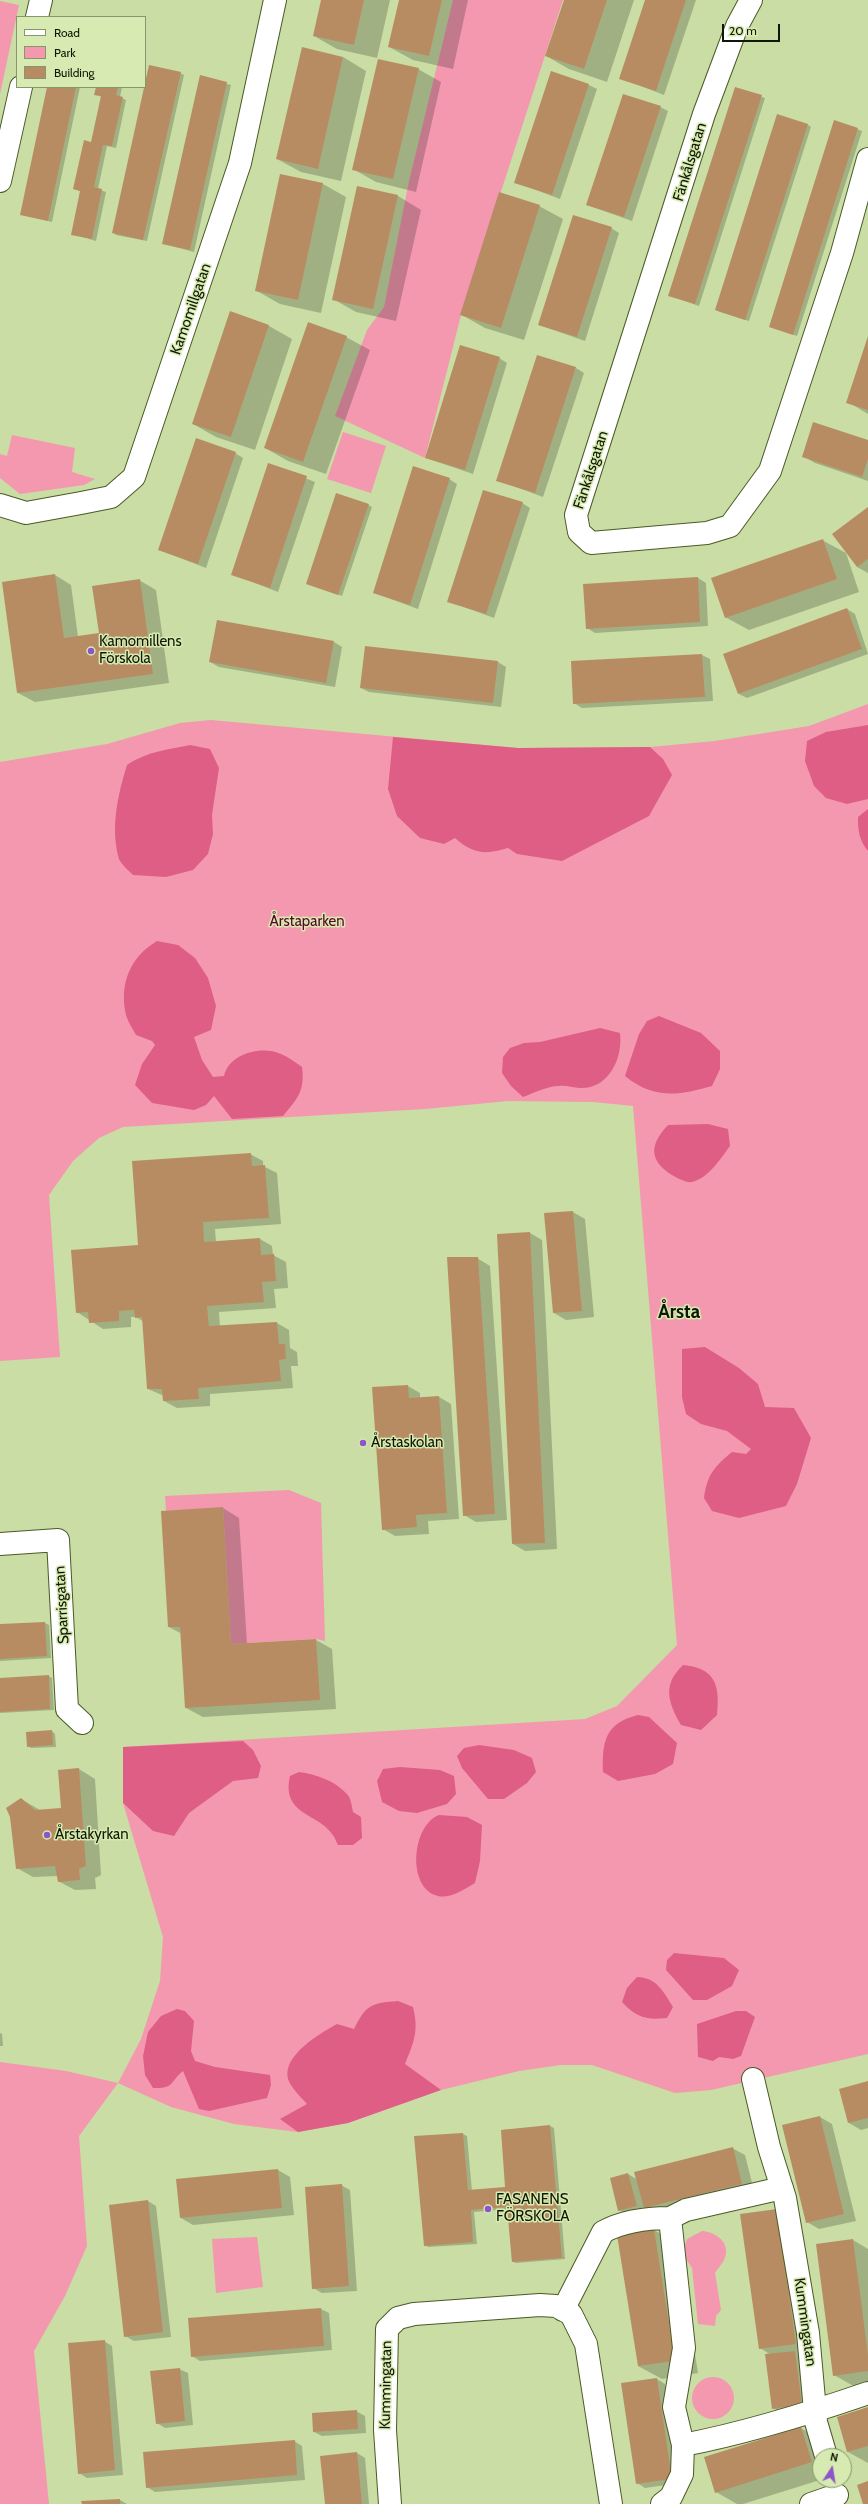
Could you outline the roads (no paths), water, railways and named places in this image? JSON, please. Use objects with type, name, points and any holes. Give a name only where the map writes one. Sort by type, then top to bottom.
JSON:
[{"type":"street","points":[[37,16],[41,0]]},
{"type":"street","name":"Kamomillgatan","points":[[0,505],[26,513],[81,504],[111,497],[134,477],[240,163],[275,0]]},
{"type":"street","name":"Fänkålsgatan","points":[[751,0],[737,26],[704,114],[576,515],[578,532],[591,543],[707,533],[730,526],[770,471],[842,253],[868,159]]},
{"type":"street","points":[[0,181],[21,88]]},
{"type":"street","name":"Sparrisgatan","points":[[0,1544],[58,1540],[67,1709],[82,1723]]},
{"type":"street","name":"Kummingatan","points":[[753,2079],[769,2147],[782,2188],[808,2333],[816,2422],[824,2448]]},
{"type":"street","points":[[611,2504],[586,2344],[571,2314],[563,2310],[604,2232],[626,2223],[654,2218],[670,2218],[686,2210],[782,2188]]},
{"type":"street","points":[[662,2504],[671,2497],[682,2474],[683,2445],[674,2407],[684,2348],[672,2256],[670,2218]]},
{"type":"street","name":"Kummingatan","points":[[390,2504],[385,2430],[387,2330],[398,2318],[414,2314],[540,2305],[556,2306],[563,2310]]},
{"type":"street","points":[[683,2445],[724,2437],[815,2411],[868,2392]]},
{"type":"street","points":[[811,2504],[836,2493]]},
{"type":"place","name":"Kamomillens Förskola","points":[[91,651]]},
{"type":"place","name":"Årstaskolan","points":[[363,1443]]},
{"type":"place","name":"Årstakyrkan","points":[[47,1835]]},
{"type":"place","name":"FASANENS FÖRSKOLA","points":[[488,2209]]},
{"type":"district","name":"Årsta","points":[[679,1312]]},
{"type":"park label","name":"Årstaparken","points":[[307,922]]}]
